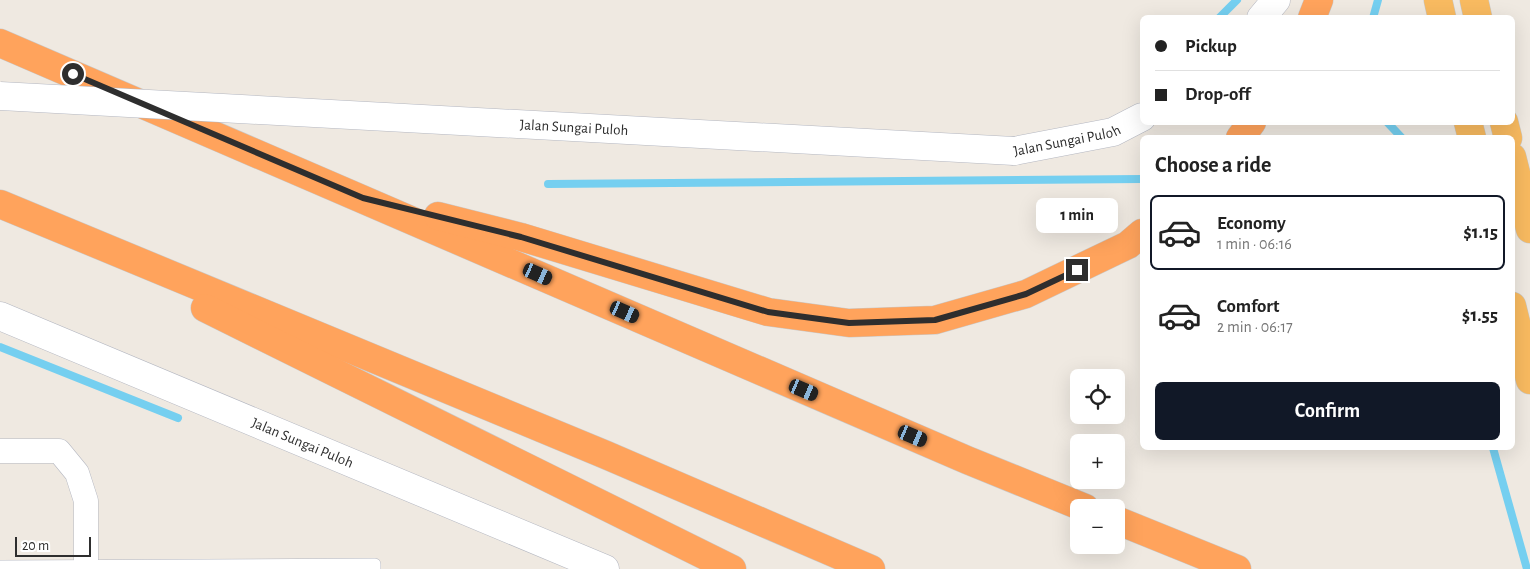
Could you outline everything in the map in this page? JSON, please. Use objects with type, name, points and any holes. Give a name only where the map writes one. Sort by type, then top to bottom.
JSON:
[{"type":"highway","points":[[1313,15],[1319,0]]},
{"type":"highway","points":[[1438,0],[1441,15]]},
{"type":"highway","points":[[1474,0],[1477,15]]},
{"type":"highway","points":[[0,42],[958,456],[1070,502]]},
{"type":"highway","points":[[1515,169],[1530,229]]},
{"type":"highway","points":[[363,198],[521,237],[768,312],[849,323],[935,320],[1026,294],[1128,245],[1140,235]]},
{"type":"highway","points":[[0,204],[597,451],[871,569]]},
{"type":"highway","points":[[0,210],[271,339],[732,569]]},
{"type":"highway","points":[[1515,318],[1530,380]]},
{"type":"highway","points":[[1125,524],[1237,569]]},
{"type":"street","points":[[1264,15],[1276,0]]},
{"type":"street","name":"Jalan Sungai Puloh","points":[[0,96],[1014,152],[1113,132],[1140,118]]},
{"type":"street","name":"Jalan Sungai Puloh","points":[[0,316],[605,569]]},
{"type":"street","points":[[0,451],[59,451],[76,473],[86,501],[86,567]]},
{"type":"lane","points":[[0,566],[375,564],[375,569]]},
{"type":"waterway","points":[[1222,15],[1237,0]]},
{"type":"waterway","points":[[1374,15],[1378,0]]},
{"type":"waterway","points":[[1390,125],[1399,135]]},
{"type":"waterway","points":[[548,184],[1140,179]]},
{"type":"waterway","points":[[0,347],[178,418]]},
{"type":"waterway","points":[[1494,450],[1527,569]]},
{"type":"route","points":[[73,74],[363,198],[521,237],[768,312],[849,323],[935,320],[1026,294],[1077,270]]}]
